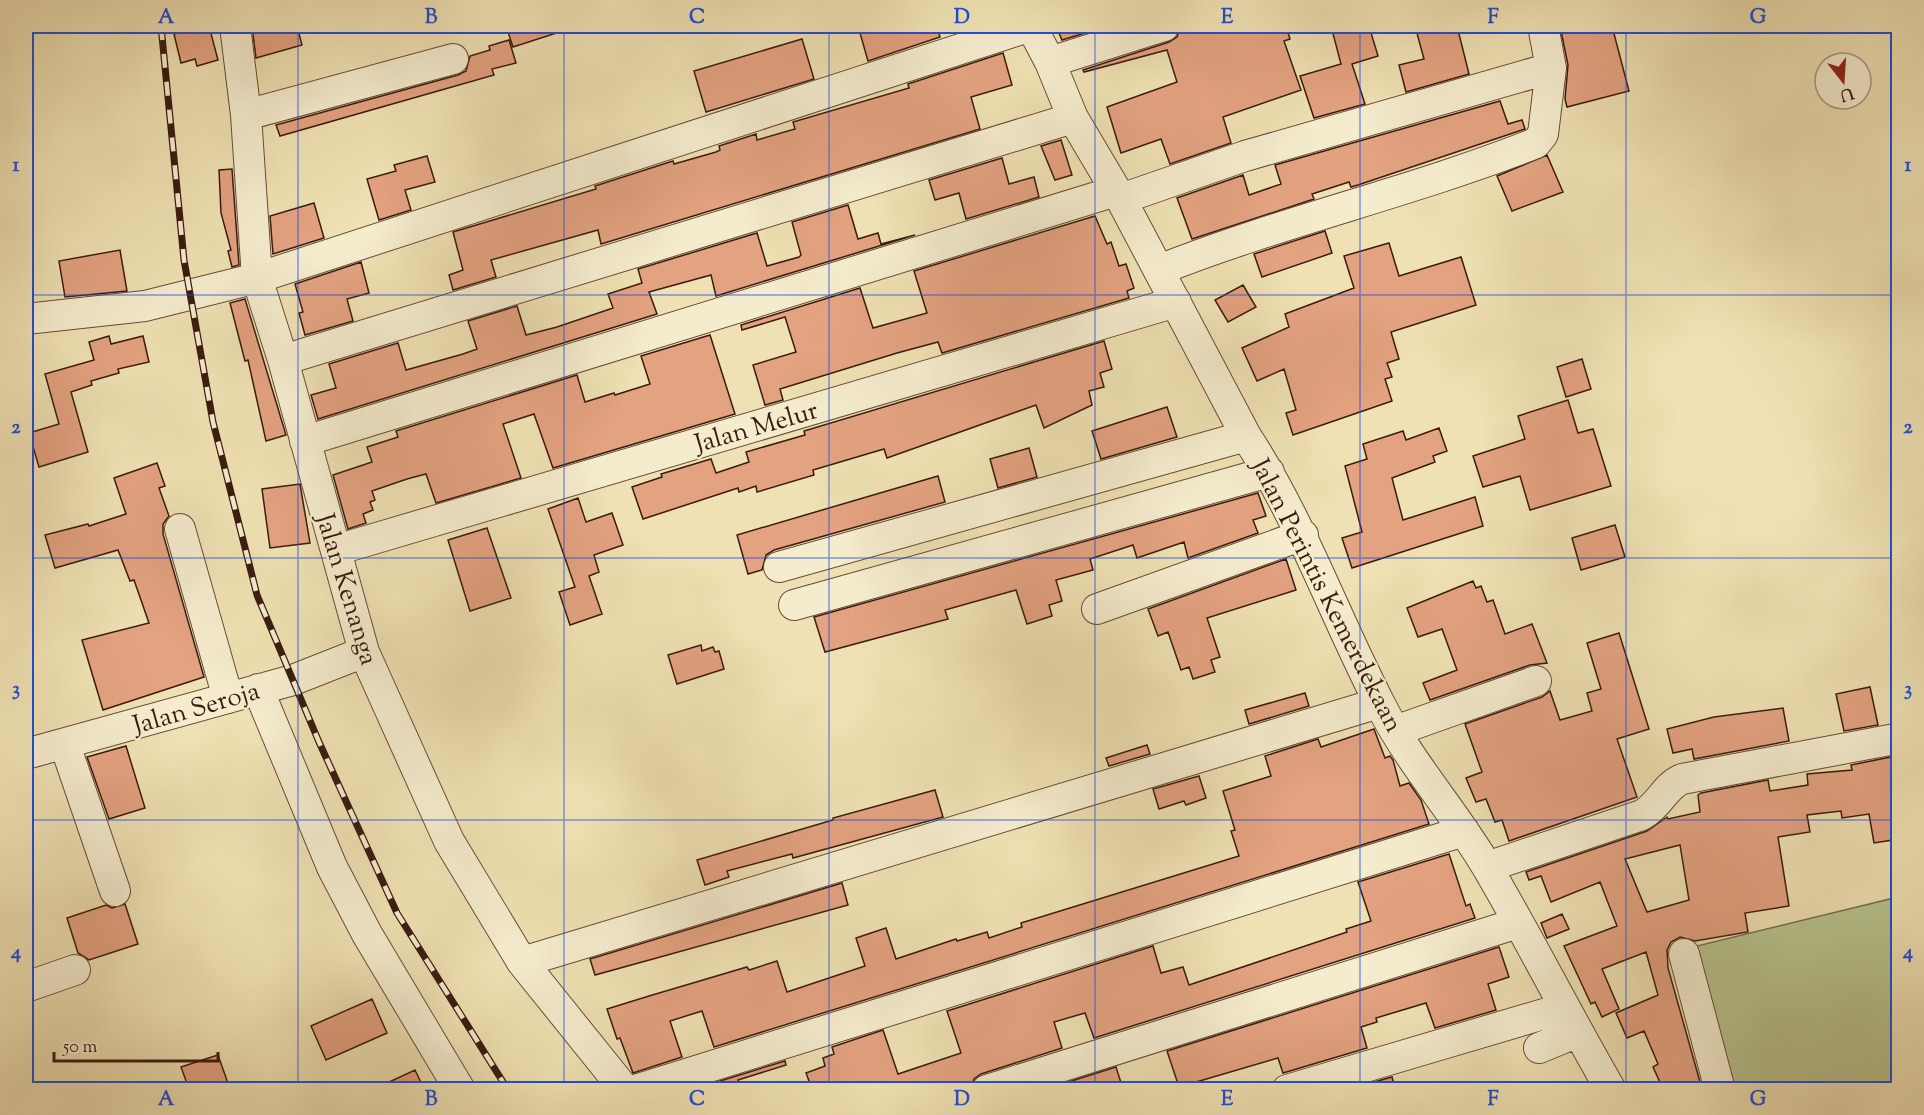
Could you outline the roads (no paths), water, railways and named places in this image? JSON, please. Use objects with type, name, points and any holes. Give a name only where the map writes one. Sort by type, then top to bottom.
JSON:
[{"type":"street","name":"Jalan Kenanga","points":[[235,26],[246,115],[257,278],[283,360],[364,652],[449,842],[522,962],[625,1089]]},
{"type":"street","points":[[26,319],[145,306],[257,278],[1031,26]]},
{"type":"street","name":"Jalan Perintis Kemerdekaan","points":[[1031,26],[1050,62],[1073,118],[1119,195],[1246,436],[1269,471],[1303,535],[1379,703],[1395,731],[1487,867],[1611,1089]]},
{"type":"street","points":[[1050,62],[1164,26]]},
{"type":"street","points":[[1159,270],[1218,247],[1413,187],[1536,143],[1543,134],[1551,68],[1543,26]]},
{"type":"street","points":[[246,115],[453,59]]},
{"type":"street","points":[[305,441],[1245,156],[1551,68]]},
{"type":"street","points":[[283,360],[1073,118]]},
{"type":"street","name":"Jalan Melur","points":[[336,550],[1176,302]]},
{"type":"street","points":[[779,567],[1246,436]]},
{"type":"street","points":[[794,605],[1269,471]]},
{"type":"street","points":[[180,530],[228,698]]},
{"type":"street","points":[[1097,609],[1303,535]]},
{"type":"street","name":"Jalan Seroja","points":[[26,754],[293,680],[364,652]]},
{"type":"street","points":[[1395,731],[1536,681]]},
{"type":"street","points":[[258,689],[332,867],[367,934],[460,1089]]},
{"type":"street","points":[[522,962],[1379,703]]},
{"type":"street","points":[[1487,867],[1642,815],[1653,809],[1668,788],[1682,779],[1895,739]]},
{"type":"street","points":[[65,745],[115,891]]},
{"type":"street","points":[[634,1089],[1464,831]]},
{"type":"street","points":[[987,1089],[1518,922]]},
{"type":"street","points":[[1684,954],[1720,1089]]},
{"type":"street","points":[[26,987],[75,970]]},
{"type":"street","points":[[1539,1048],[1571,1020]]},
{"type":"street","points":[[1287,1089],[1571,1020]]},
{"type":"railway","points":[[161,26],[184,260],[213,422],[257,595],[319,742],[397,913],[508,1090]]}]
